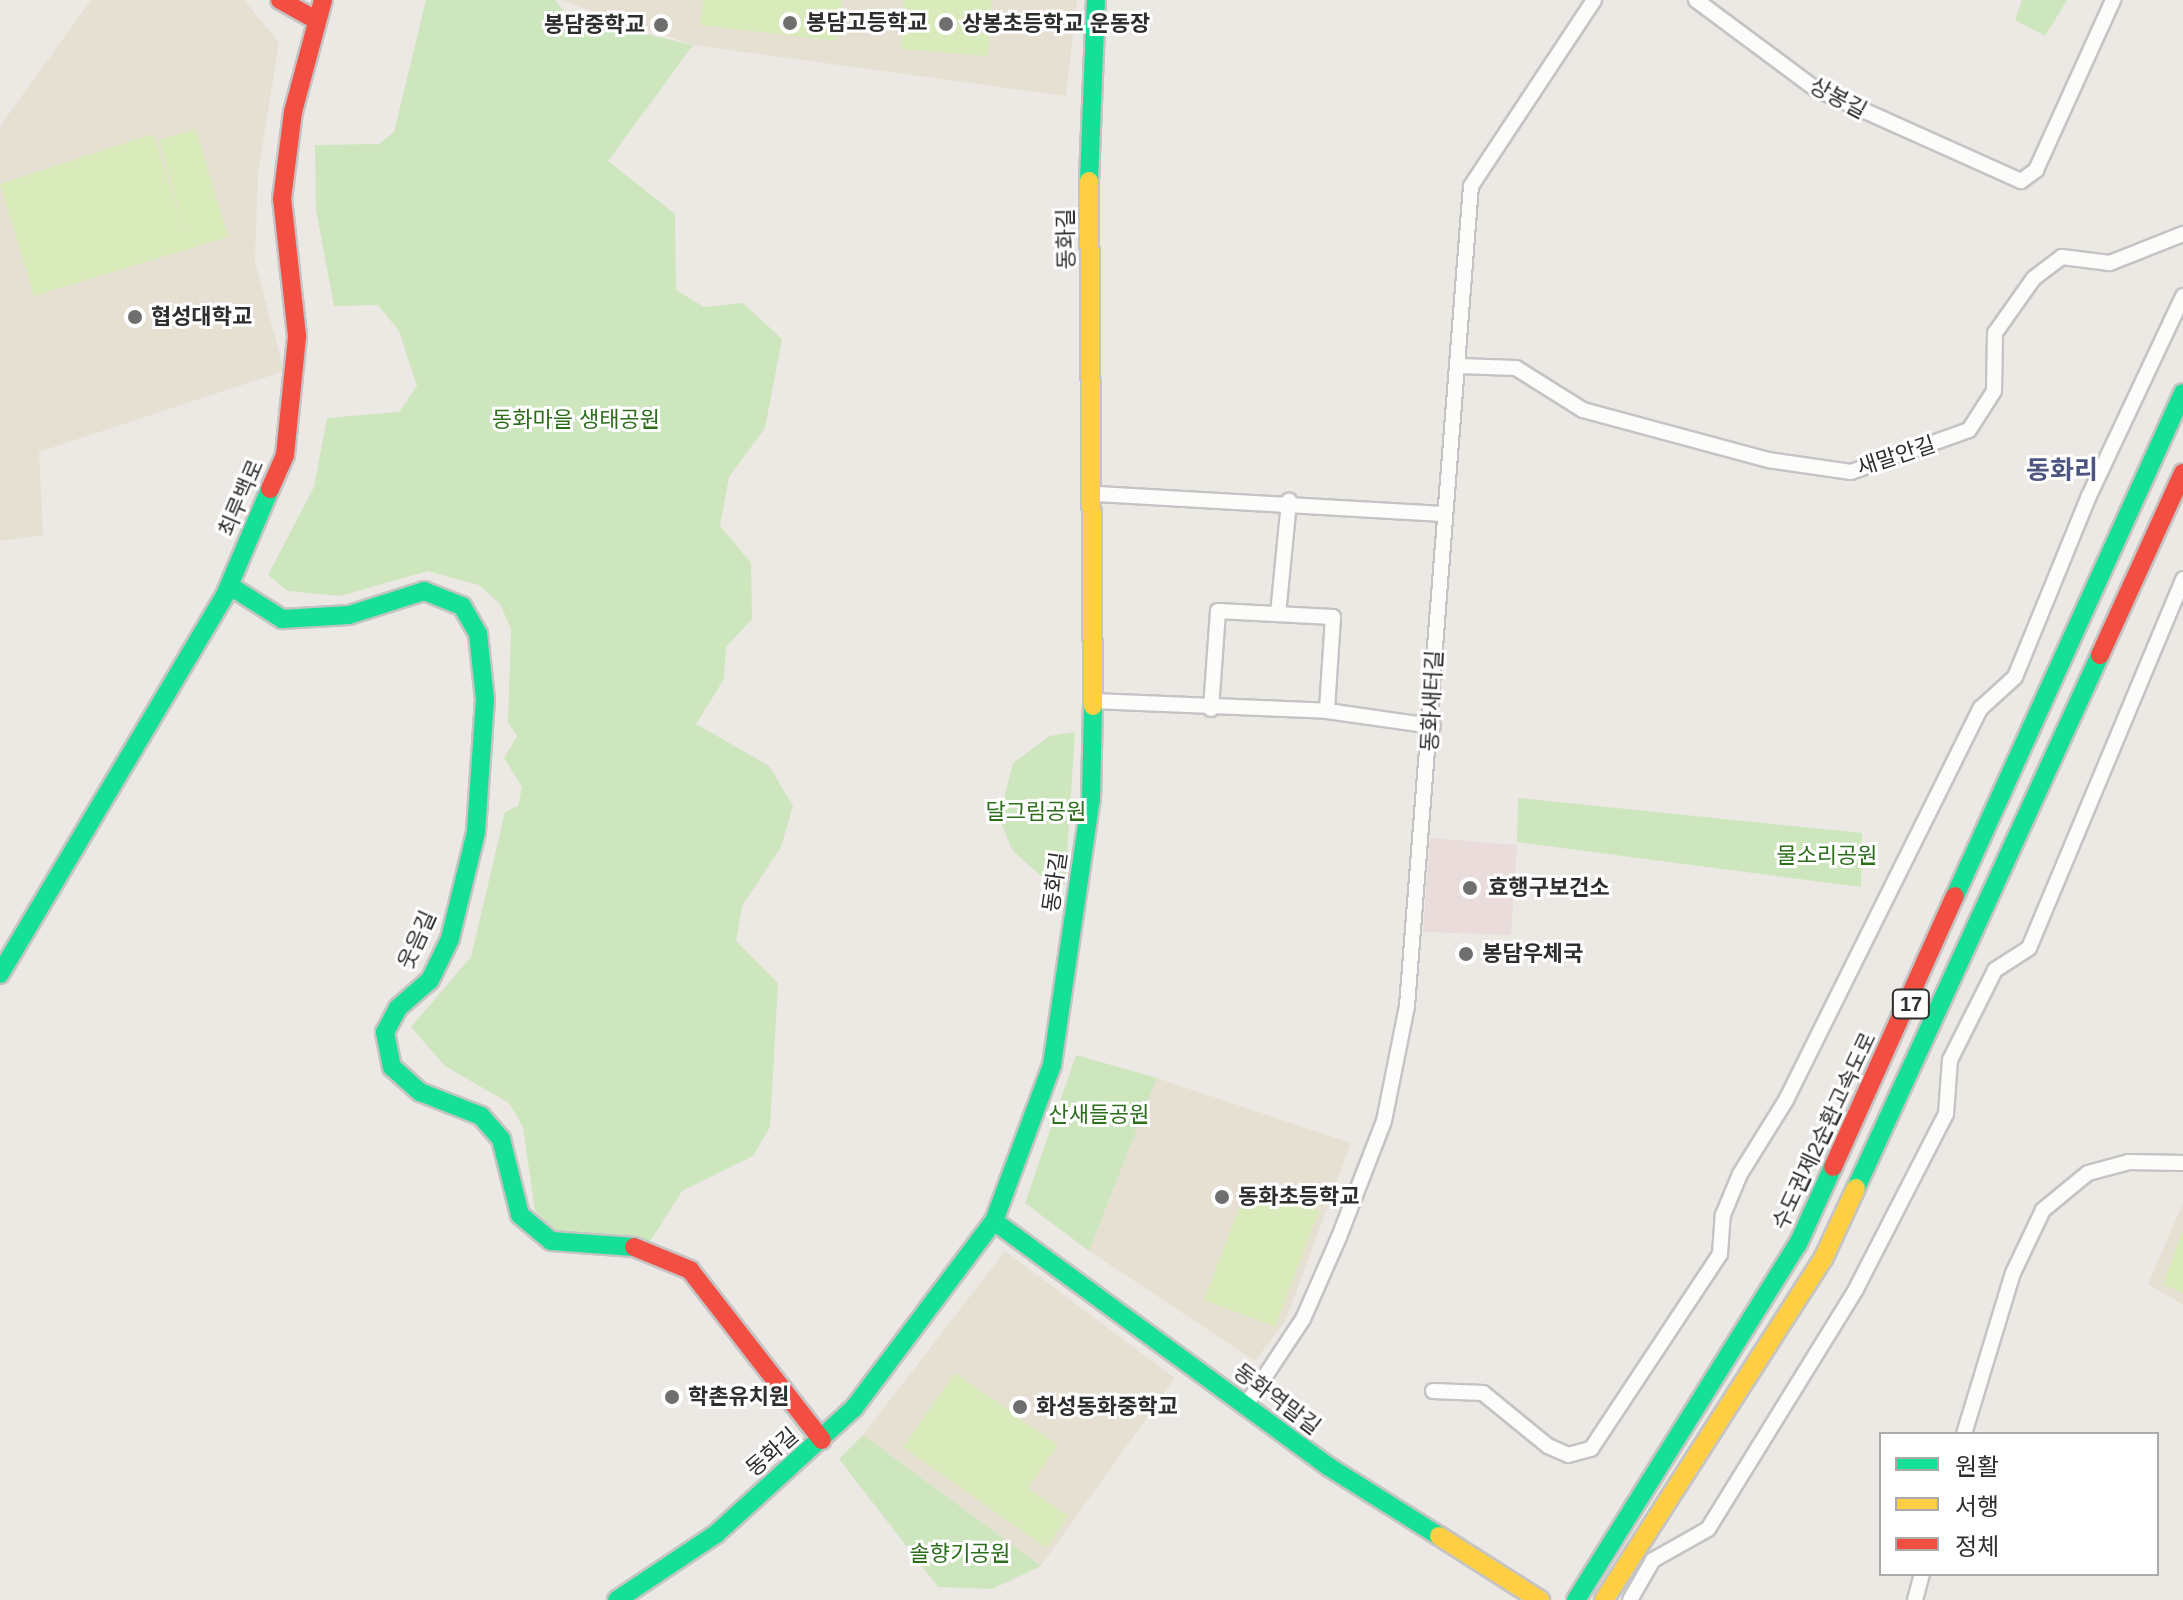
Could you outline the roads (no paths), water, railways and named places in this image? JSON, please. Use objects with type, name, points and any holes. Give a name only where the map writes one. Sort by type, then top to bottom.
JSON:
[{"type":"main road","points":[[280,0],[313,18]]},
{"type":"main road","name":"최루백로","points":[[0,974],[230,586],[285,455],[297,336],[282,199],[313,18],[323,0]]},
{"type":"main road","name":"동화길","points":[[617,1600],[716,1534],[822,1440],[994,1221],[1052,1065],[1091,799],[1096,494],[1088,112],[1096,0]]},
{"type":"main road","name":"수도권제2순환고속도로","points":[[1581,1594],[1798,1244],[2183,393]]},
{"type":"main road","name":"17","points":[[1604,1600],[1824,1257],[2183,473]]},
{"type":"main road","name":"웃음길","points":[[230,586],[282,619],[349,615],[424,591],[462,606],[478,634],[485,699],[476,832],[450,939],[430,980],[398,1008],[385,1032],[392,1067],[420,1092],[481,1116],[501,1139],[520,1215],[551,1241],[641,1247],[690,1270],[822,1440]]},
{"type":"main road","name":"동화역말길","points":[[994,1221],[1329,1467],[1540,1600]]},
{"type":"street","name":"동화새터길","points":[[1246,1405],[1303,1319],[1384,1121],[1407,1006],[1433,726],[1440,514],[1459,366],[1471,186],[1594,0]]},
{"type":"street","name":"상봉길","points":[[1696,0],[1816,89],[1994,172],[2021,181],[2036,170],[2113,0]]},
{"type":"street","name":"새말안길","points":[[1459,366],[1516,368],[1583,410],[1768,460],[1851,472],[1969,430],[1994,391],[1995,333],[2034,278],[2062,257],[2110,263],[2183,234]]},
{"type":"street","points":[[1433,1391],[1483,1393],[1528,1435],[1568,1455],[1591,1449],[1600,1436],[1720,1254],[1723,1215],[1740,1174],[1786,1100],[1981,708],[2015,677],[2089,496],[2183,296]]},
{"type":"street","points":[[1096,494],[1289,501],[1440,514]]},
{"type":"street","points":[[1278,614],[1289,501]]},
{"type":"street","points":[[1630,1600],[1653,1560],[1708,1529],[1856,1289],[1946,1114],[1950,1060],[1995,970],[2029,948],[2183,579]]},
{"type":"street","points":[[1211,709],[1218,611],[1333,617],[1327,711]]},
{"type":"street","points":[[1093,701],[1211,709],[1327,711],[1433,726]]},
{"type":"street","points":[[1965,1432],[2013,1273],[2043,1210],[2088,1173],[2129,1162],[2183,1163]]},
{"type":"street","points":[[1915,1600],[1921,1576]]},
{"type":"place","name":"봉담고등학교","points":[[790,23]]},
{"type":"place","name":"상봉초등학교 운동장","points":[[946,24]]},
{"type":"place","name":"봉담중학교","points":[[661,25]]},
{"type":"place","name":"협성대학교","points":[[135,317]]},
{"type":"place","name":"효행구보건소","points":[[1470,888]]},
{"type":"place","name":"봉담우체국","points":[[1466,954]]},
{"type":"place","name":"동화초등학교","points":[[1222,1197]]},
{"type":"place","name":"학촌유치원","points":[[672,1397]]},
{"type":"place","name":"화성동화중학교","points":[[1020,1407]]},
{"type":"district","name":"동화리","points":[[2062,471]]},
{"type":"park label","name":"동화마을 생태공원","points":[[576,420]]},
{"type":"park label","name":"달그림공원","points":[[1036,812]]},
{"type":"park label","name":"물소리공원","points":[[1827,856]]},
{"type":"park label","name":"산새들공원","points":[[1099,1115]]},
{"type":"park label","name":"솔향기공원","points":[[960,1554]]}]
